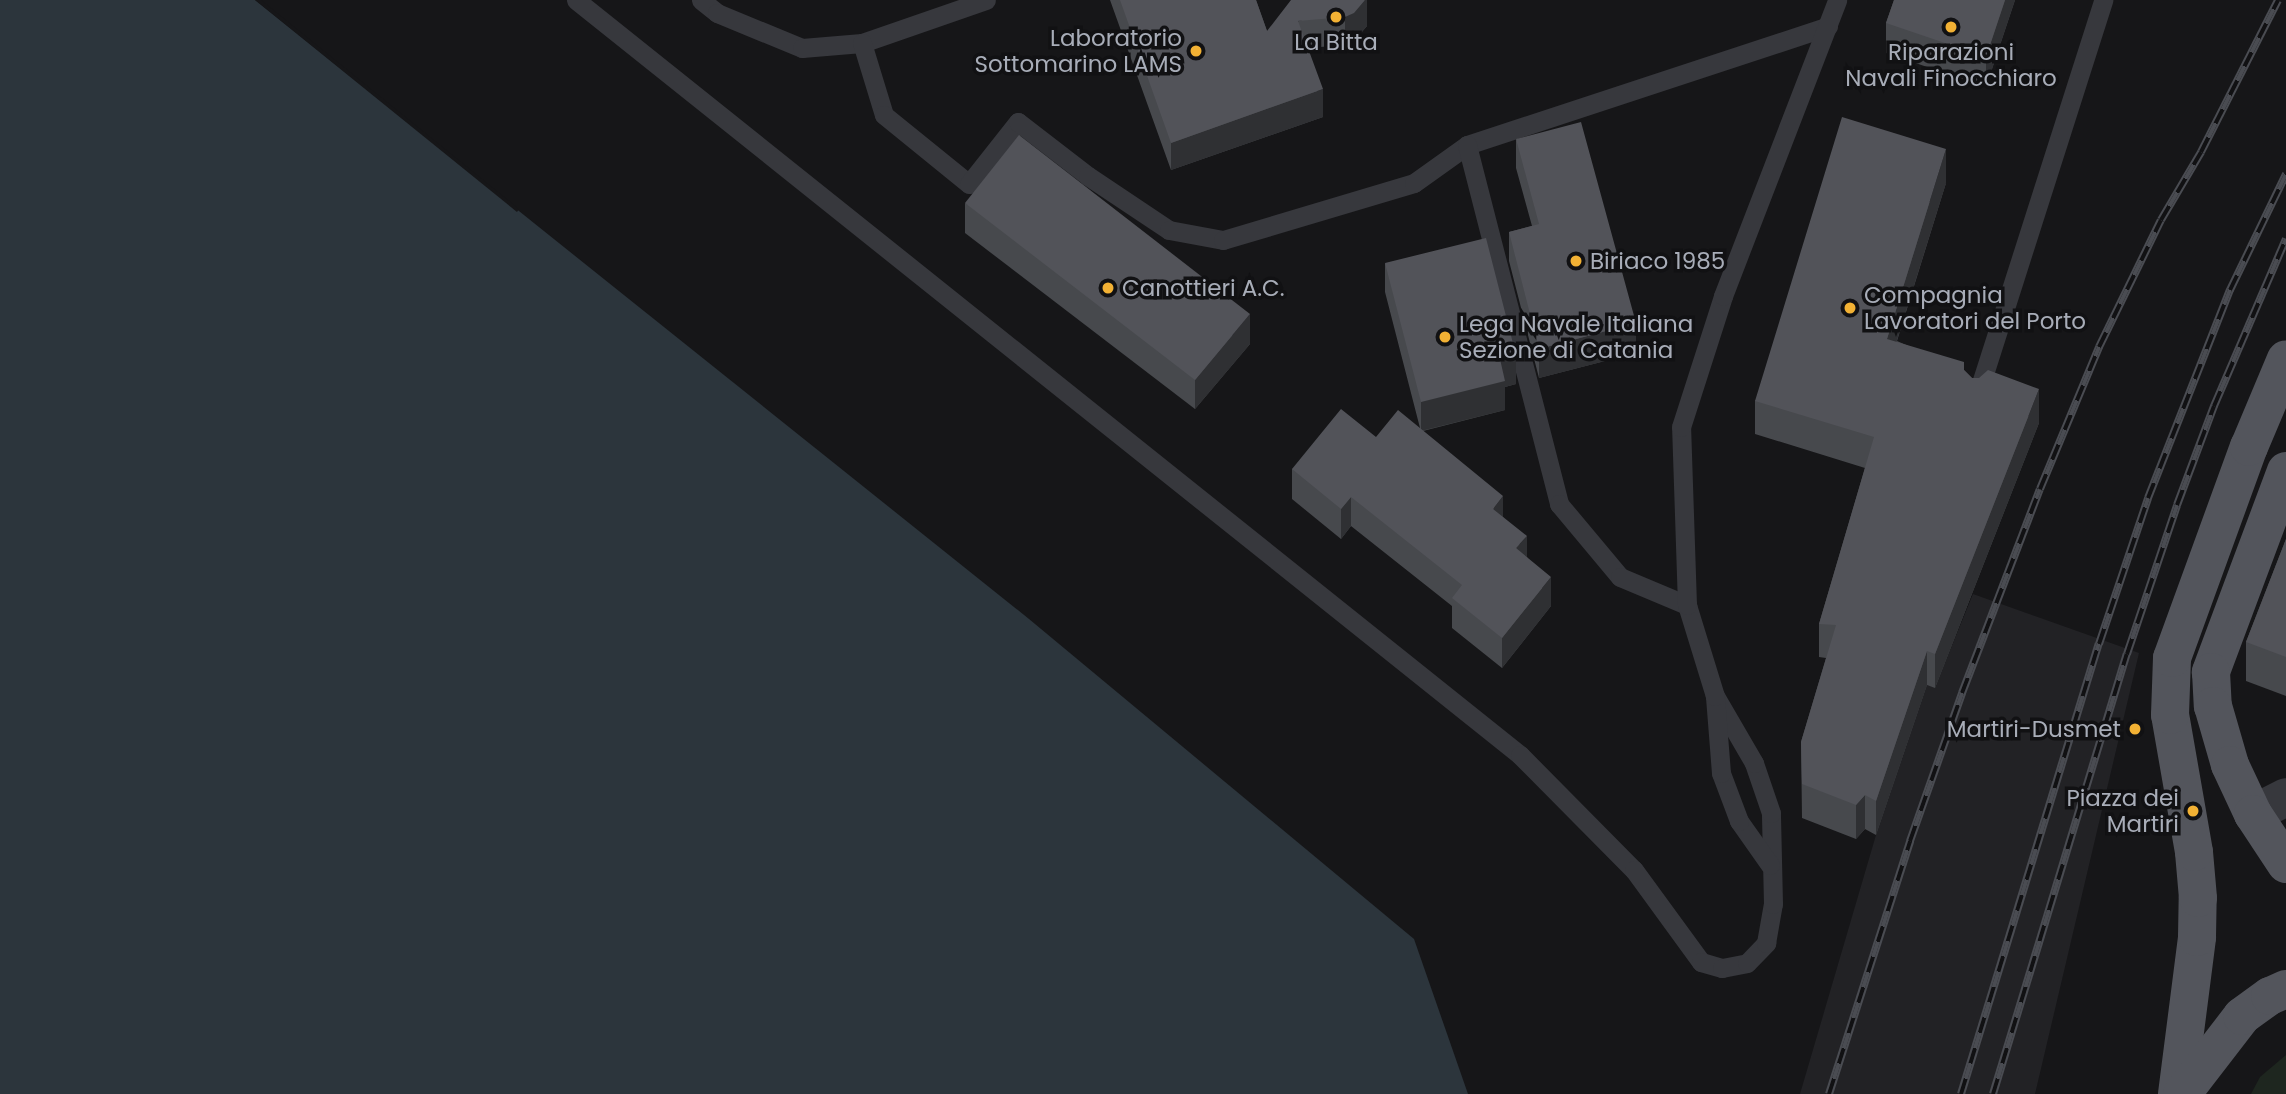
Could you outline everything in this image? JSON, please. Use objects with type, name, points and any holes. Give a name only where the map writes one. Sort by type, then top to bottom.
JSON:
[{"type":"main road","points":[[2177,1094],[2197,937],[2198,898],[2194,852],[2170,715],[2172,658],[2249,447],[2286,359]]},
{"type":"main road","points":[[2286,471],[2211,672],[2213,706],[2230,765],[2270,806],[2286,864]]},
{"type":"main road","points":[[2182,1094],[2242,1016],[2270,996],[2286,989]]},
{"type":"lane","points":[[576,0],[1520,755],[1634,870],[1700,962],[1722,968],[1747,963],[1766,943],[1773,904],[1770,865],[1771,813],[1754,763],[1715,696]]},
{"type":"lane","points":[[701,0],[718,13],[802,48],[862,43],[986,0]]},
{"type":"lane","points":[[1770,865],[1739,821],[1721,773],[1715,696],[1687,605],[1681,427],[1723,296],[1837,0]]},
{"type":"lane","points":[[1976,400],[2103,0]]},
{"type":"lane","points":[[862,43],[884,115],[969,184],[1018,122],[1088,176],[1169,230],[1223,240],[1414,183],[1467,145],[1828,26]]},
{"type":"lane","points":[[1467,145],[1559,504],[1620,577],[1687,605]]},
{"type":"shaded area","points":[[0,0],[255,0],[1029,619],[1414,939],[1468,1094],[0,1094]]},
{"type":"shaded area","points":[[1973,594],[2139,653],[2035,1094],[1800,1094],[1876,835],[1927,685],[1935,687]]},
{"type":"shaded area","points":[[2286,1055],[2286,1094],[2251,1094],[2260,1077]]},
{"type":"pier","points":[[255,0],[261,0],[519,209],[517,212]]},
{"type":"building","name":"Laboratorio Sottomarino LAMS","points":[[1120,0],[1256,0],[1267,31],[1291,0],[1365,0],[1354,13],[1345,17],[1298,21],[1323,89],[1171,143]]},
{"type":"building","points":[[1894,0],[2005,0],[1986,57],[1886,23]]},
{"type":"building","points":[[1842,117],[1946,149],[1887,339],[1964,362],[1964,370],[1972,378],[1979,378],[1988,370],[2039,389],[1935,654],[1927,651],[1876,801],[1865,795],[1856,805],[1802,784],[1801,742],[1836,625],[1819,624],[1874,437],[1755,401]]},
{"type":"building","name":"Biriaco 1985","points":[[1581,122],[1636,323],[1539,349],[1509,232],[1539,224],[1516,139]]},
{"type":"building","name":"Canottieri A.C.","points":[[1019,135],[1250,314],[1195,380],[965,203]]},
{"type":"building","points":[[1486,238],[1516,355],[1500,359],[1505,381],[1421,402],[1385,263]]},
{"type":"building","points":[[1341,409],[1376,437],[1398,410],[1503,496],[1493,509],[1527,536],[1516,548],[1551,577],[1502,638],[1452,598],[1462,585],[1351,497],[1341,509],[1292,469]]},
{"type":"building","points":[[2286,539],[2286,657],[2246,642]]},
{"type":"railway","points":[[1829,1094],[1910,841],[1962,693],[2040,489],[2099,347],[2161,220],[2201,152],[2278,0]]},
{"type":"railway","points":[[1961,1094],[2099,644],[2148,498],[2230,290],[2286,174]]},
{"type":"railway","points":[[1993,1094],[2127,654],[2177,505],[2214,406],[2286,239]]},
{"type":"place","name":"La Bitta","points":[[1336,17]]},
{"type":"place","name":"Riparazioni Navali Finocchiaro","points":[[1951,27]]},
{"type":"place","name":"Laboratorio Sottomarino LAMS","points":[[1196,51]]},
{"type":"place","name":"Biriaco 1985","points":[[1576,261]]},
{"type":"place","name":"Canottieri A.C.","points":[[1108,288]]},
{"type":"place","name":"Compagnia Lavoratori del Porto","points":[[1850,308]]},
{"type":"place","name":"Lega Navale Italiana Sezione di Catania","points":[[1445,337]]},
{"type":"place","name":"Martiri-Dusmet","points":[[2135,729]]},
{"type":"place","name":"Piazza dei Martiri","points":[[2193,811]]}]
